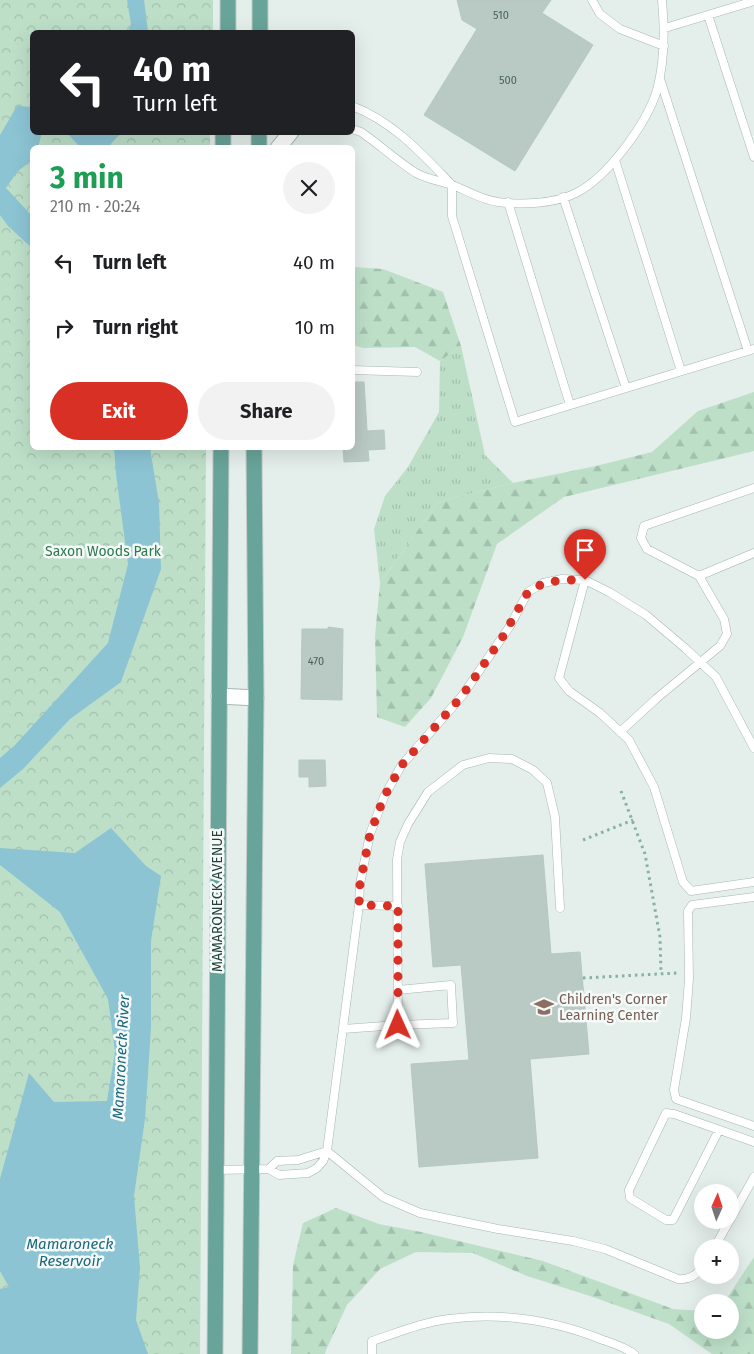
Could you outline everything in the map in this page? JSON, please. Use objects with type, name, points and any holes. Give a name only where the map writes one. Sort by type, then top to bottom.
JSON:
[{"type":"main road","points":[[228,0],[228,30]]},
{"type":"main road","points":[[260,0],[260,30]]},
{"type":"main road","name":"MAMARONECK AVENUE","points":[[215,1354],[221,450]]},
{"type":"main road","points":[[250,1354],[256,698],[254,450]]},
{"type":"street","points":[[280,145],[289,135]]},
{"type":"street","points":[[219,696],[256,698]]},
{"type":"lane","points":[[592,0],[600,14],[620,30],[664,46]]},
{"type":"lane","points":[[355,130],[368,137],[417,173],[452,185],[473,196],[499,202],[531,203],[563,198],[577,193],[615,160],[646,117],[657,90],[664,46],[665,28],[662,0]]},
{"type":"lane","points":[[665,28],[754,1]]},
{"type":"lane","points":[[708,15],[754,157]]},
{"type":"lane","points":[[355,107],[368,112],[412,143],[452,185],[452,216],[515,422],[751,350],[659,77]]},
{"type":"lane","points":[[615,160],[681,371]]},
{"type":"lane","points":[[563,198],[626,388]]},
{"type":"lane","points":[[508,202],[570,405]]},
{"type":"lane","points":[[355,370],[417,372]]},
{"type":"lane","points":[[620,732],[657,698],[720,646],[727,634],[724,619],[700,576],[647,549],[641,538],[644,526],[754,488]]},
{"type":"lane","points":[[700,576],[754,553]]},
{"type":"lane","points":[[216,1170],[269,1170],[279,1175],[308,1173],[323,1162],[327,1151],[359,905],[360,884],[370,834],[384,797],[401,766],[467,688],[510,626],[528,592],[544,583],[562,580],[585,580],[609,592],[646,615],[716,677],[754,748]]},
{"type":"lane","points":[[585,580],[559,678],[569,691],[600,713],[629,740],[654,788],[683,882],[691,891],[754,882]]},
{"type":"lane","points":[[398,1025],[397,859],[400,842],[408,824],[428,792],[463,765],[489,758],[512,759],[533,770],[547,783],[555,817],[560,908]]},
{"type":"lane","points":[[754,897],[692,905],[688,911],[689,973],[686,1018],[674,1090],[676,1098],[754,1126]]},
{"type":"lane","points":[[359,905],[398,906]]},
{"type":"lane","points":[[343,1029],[454,1023],[451,985],[398,990]]},
{"type":"lane","points":[[718,1130],[673,1220],[666,1220],[630,1198],[629,1190],[666,1113],[674,1114],[754,1142]]},
{"type":"lane","points":[[269,1170],[277,1160],[298,1160],[327,1151]]},
{"type":"lane","points":[[327,1151],[383,1197],[420,1213],[481,1226],[573,1241],[605,1249],[678,1279],[686,1280],[694,1276]]},
{"type":"lane","points":[[739,1204],[754,1177]]},
{"type":"lane","points":[[372,1354],[372,1341],[412,1327],[449,1319],[501,1317],[533,1320],[586,1333],[628,1349],[634,1354]]},
{"type":"path","points":[[622,791],[645,854],[660,937],[661,974]]},
{"type":"path","points":[[583,840],[633,820]]},
{"type":"path","points":[[582,978],[689,973]]},
{"type":"green space","name":"Saxon Woods Park","points":[[0,0],[213,0],[213,30],[30,30],[30,135],[210,135],[210,145],[30,145],[30,450],[206,450],[200,1354],[0,1354]]},
{"type":"green space","points":[[355,267],[383,269],[443,292],[461,346],[440,361],[415,347],[363,348],[355,346]]},
{"type":"green space","points":[[461,346],[485,455],[513,483],[438,502],[380,583],[374,529],[385,496],[408,467],[439,412],[440,361]]},
{"type":"green space","points":[[754,392],[754,451],[564,497],[497,544],[463,637],[431,698],[405,727],[377,717],[375,636],[380,583],[438,502],[652,452],[698,411]]},
{"type":"green space","points":[[336,1208],[379,1224],[543,1261],[673,1309],[694,1310],[694,1339],[739,1339],[739,1294],[730,1294],[736,1284],[739,1284],[739,1280],[754,1257],[754,1354],[712,1354],[669,1324],[527,1276],[473,1253],[416,1252],[380,1269],[347,1305],[325,1354],[291,1354],[293,1265],[303,1223]]},
{"type":"water","points":[[127,0],[144,0],[148,30],[129,30],[131,24]]},
{"type":"water","points":[[17,106],[30,107],[30,135],[41,135],[39,145],[30,145],[30,162],[17,172],[6,188],[30,214],[30,246],[8,226],[0,215],[0,135]]},
{"type":"water","points":[[69,135],[119,135],[110,145],[78,145]]},
{"type":"water","points":[[114,450],[150,450],[159,503],[161,569],[121,682],[70,719],[23,769],[0,788],[0,758],[15,745],[108,643],[128,564]]},
{"type":"water","name":"Mamaroneck Reservoir","points":[[111,828],[146,866],[161,876],[151,941],[151,1027],[145,1119],[134,1196],[140,1268],[136,1320],[148,1354],[0,1354],[0,1289],[9,1287],[0,1271],[0,1179],[29,1073],[54,1102],[107,1101],[115,1052],[108,999],[60,912],[0,865],[0,848],[75,853]]},
{"type":"building","points":[[457,0],[551,0],[542,13],[593,45],[515,171],[424,115],[477,29],[462,20]]},
{"type":"building","points":[[355,382],[364,382],[367,431],[384,430],[385,449],[368,450],[369,461],[344,462],[343,450],[355,450]]},
{"type":"building","points":[[328,627],[343,629],[342,700],[301,699],[302,629],[328,629]]},
{"type":"building","points":[[299,760],[325,760],[326,786],[309,787],[309,777],[299,777]]},
{"type":"building","points":[[543,855],[551,954],[580,952],[589,1054],[530,1059],[538,1158],[419,1167],[411,1064],[469,1060],[461,965],[433,967],[425,864]]},
{"type":"place","name":"Children's Corner Learning Center","points":[[544,1007]]},
{"type":"route","points":[[398,1025],[398,906],[359,905],[360,884],[370,834],[384,797],[401,766],[462,696],[510,626],[528,592],[544,583],[562,580],[585,580]]},
{"type":"water label","name":"Mamaroneck River","points":[[121,1057]]}]
